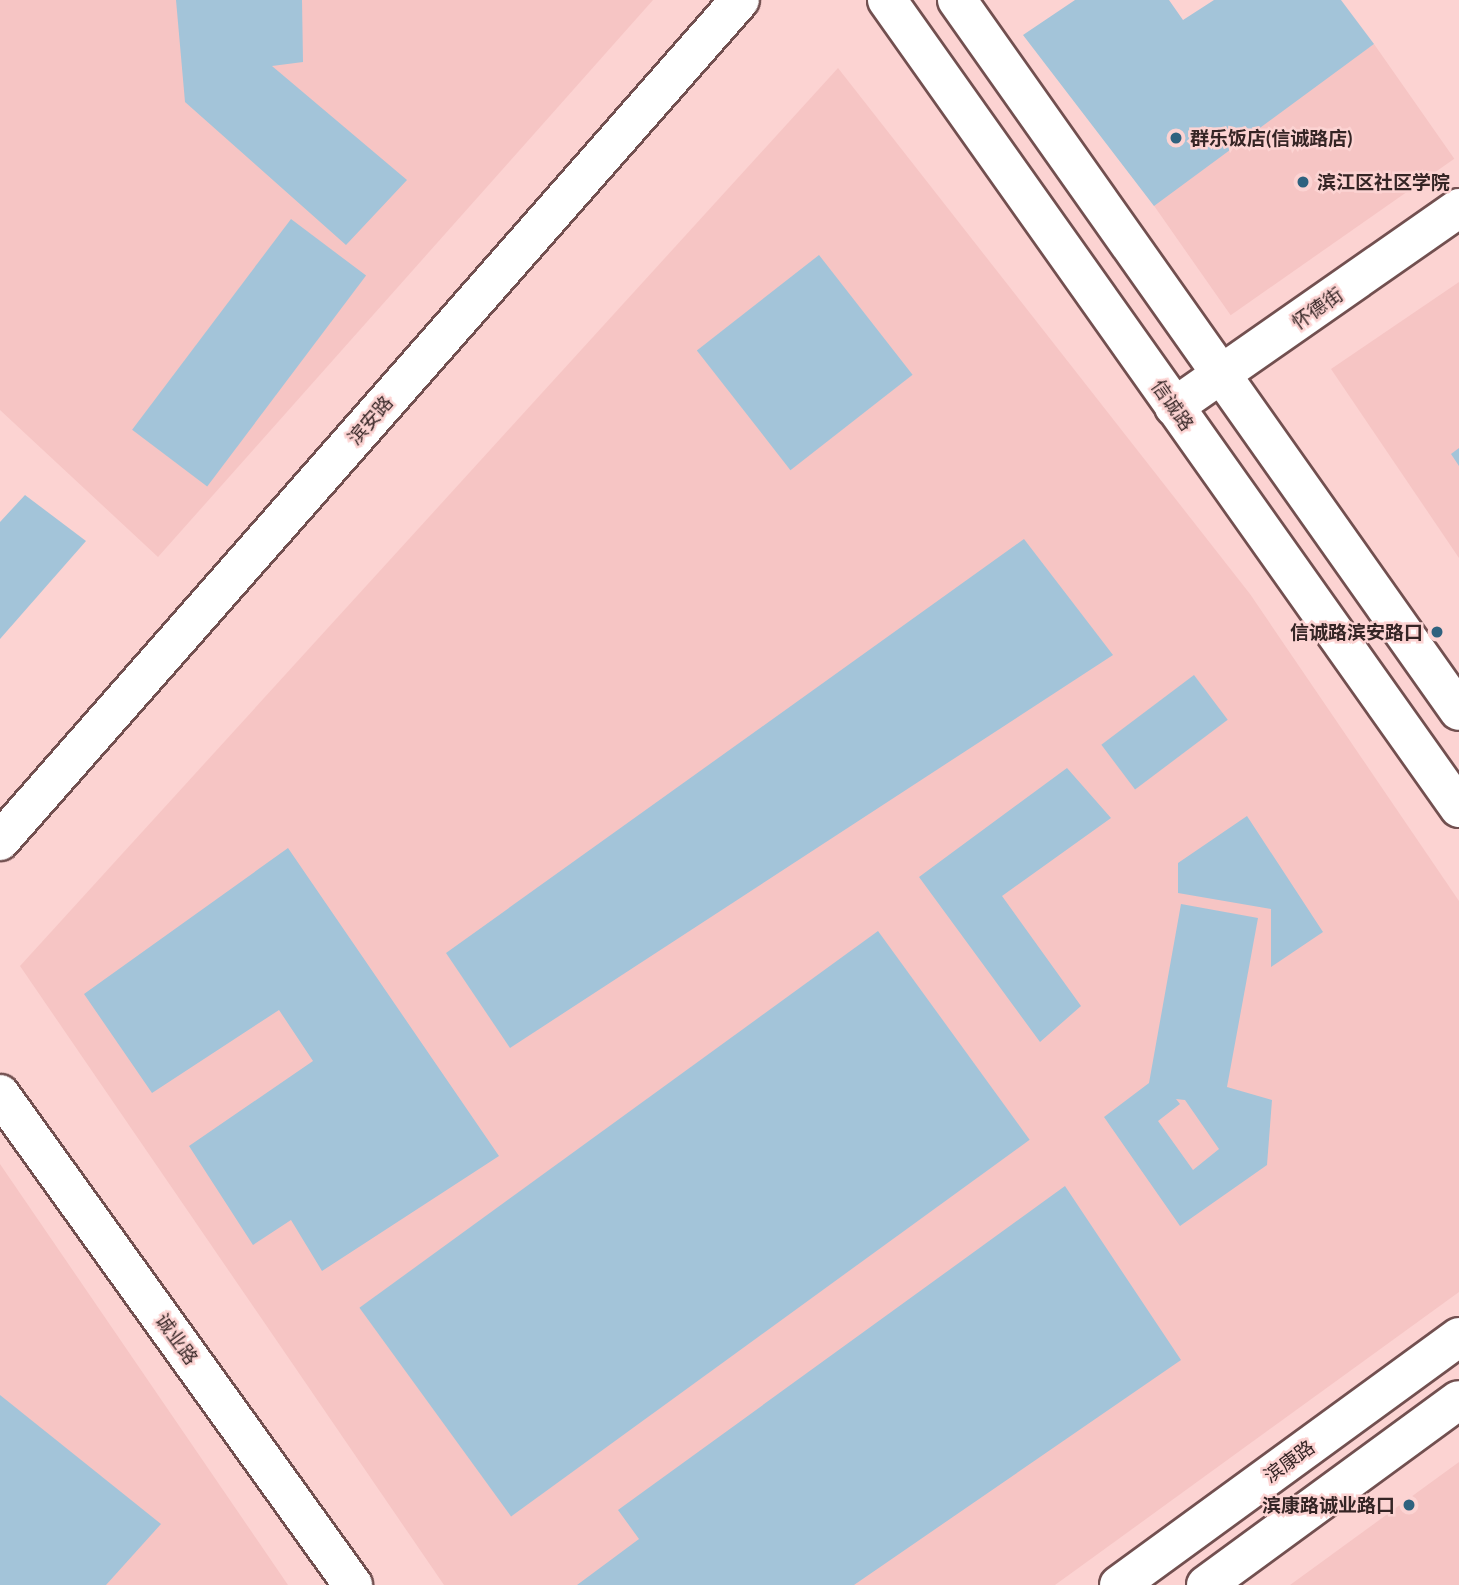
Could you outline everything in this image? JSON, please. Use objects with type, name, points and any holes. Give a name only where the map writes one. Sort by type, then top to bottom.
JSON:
[{"type":"main road","name":"滨安路","points":[[0,841],[740,0]]},
{"type":"main road","name":"信诚路","points":[[887,0],[1459,808]]},
{"type":"main road","points":[[957,0],[1459,711]]},
{"type":"main road","name":"怀德街","points":[[1174,407],[1459,208]]},
{"type":"main road","name":"诚业路","points":[[0,1094],[353,1585]]},
{"type":"main road","name":"滨康路","points":[[1119,1585],[1459,1337]]},
{"type":"main road","points":[[1206,1585],[1459,1400]]},
{"type":"shaded area","points":[[0,0],[653,0],[158,557],[0,410]]},
{"type":"shaded area","name":"滨江区社区学院","points":[[1374,44],[1454,159],[1231,315],[1150,201]]},
{"type":"shaded area","points":[[838,68],[1250,594],[1459,901],[1459,1292],[1055,1585],[444,1585],[20,966]]},
{"type":"shaded area","points":[[1459,282],[1459,558],[1331,369]]},
{"type":"shaded area","points":[[0,1164],[288,1585],[0,1585]]},
{"type":"shaded area","points":[[1459,1462],[1459,1585],[1290,1585]]},
{"type":"building","points":[[176,0],[302,0],[303,62],[272,66],[407,180],[346,245],[185,102]]},
{"type":"building","name":"群乐饭店(信诚路店)","points":[[1075,0],[1169,0],[1183,20],[1214,0],[1341,0],[1374,44],[1154,206],[1023,35]]},
{"type":"building","points":[[291,219],[366,276],[207,486],[132,430]]},
{"type":"building","points":[[819,255],[913,375],[790,470],[697,350]]},
{"type":"building","points":[[1459,448],[1459,466],[1451,454]]},
{"type":"building","points":[[25,495],[86,541],[0,639],[0,522]]},
{"type":"building","points":[[1024,539],[1113,655],[510,1048],[446,953]]},
{"type":"building","points":[[1194,675],[1228,720],[1135,790],[1101,745]]},
{"type":"building","points":[[1067,768],[1111,818],[1002,896],[1081,1006],[1040,1042],[919,877]]},
{"type":"building","points":[[1247,816],[1323,932],[1271,967],[1271,909],[1178,893],[1178,863]]},
{"type":"building","points":[[288,848],[499,1156],[322,1271],[291,1220],[253,1245],[189,1146],[313,1061],[279,1010],[152,1093],[84,994]]},
{"type":"building","points":[[1181,904],[1258,918],[1227,1087],[1272,1100],[1267,1165],[1180,1226],[1104,1117],[1149,1083]],"holes":[[[1176,1099],[1185,1100],[1219,1149],[1193,1170],[1158,1121],[1180,1104]]]},
{"type":"building","points":[[878,931],[1030,1140],[511,1516],[359,1308]]},
{"type":"building","points":[[1065,1186],[1181,1360],[854,1585],[577,1585],[639,1539],[618,1510]]},
{"type":"building","points":[[0,1395],[161,1524],[106,1585],[0,1585]]},
{"type":"place","name":"群乐饭店(信诚路店)","points":[[1176,138]]},
{"type":"place","name":"滨江区社区学院","points":[[1303,182]]},
{"type":"place","name":"信诚路滨安路口","points":[[1437,632]]},
{"type":"place","name":"滨康路诚业路口","points":[[1409,1505]]}]
